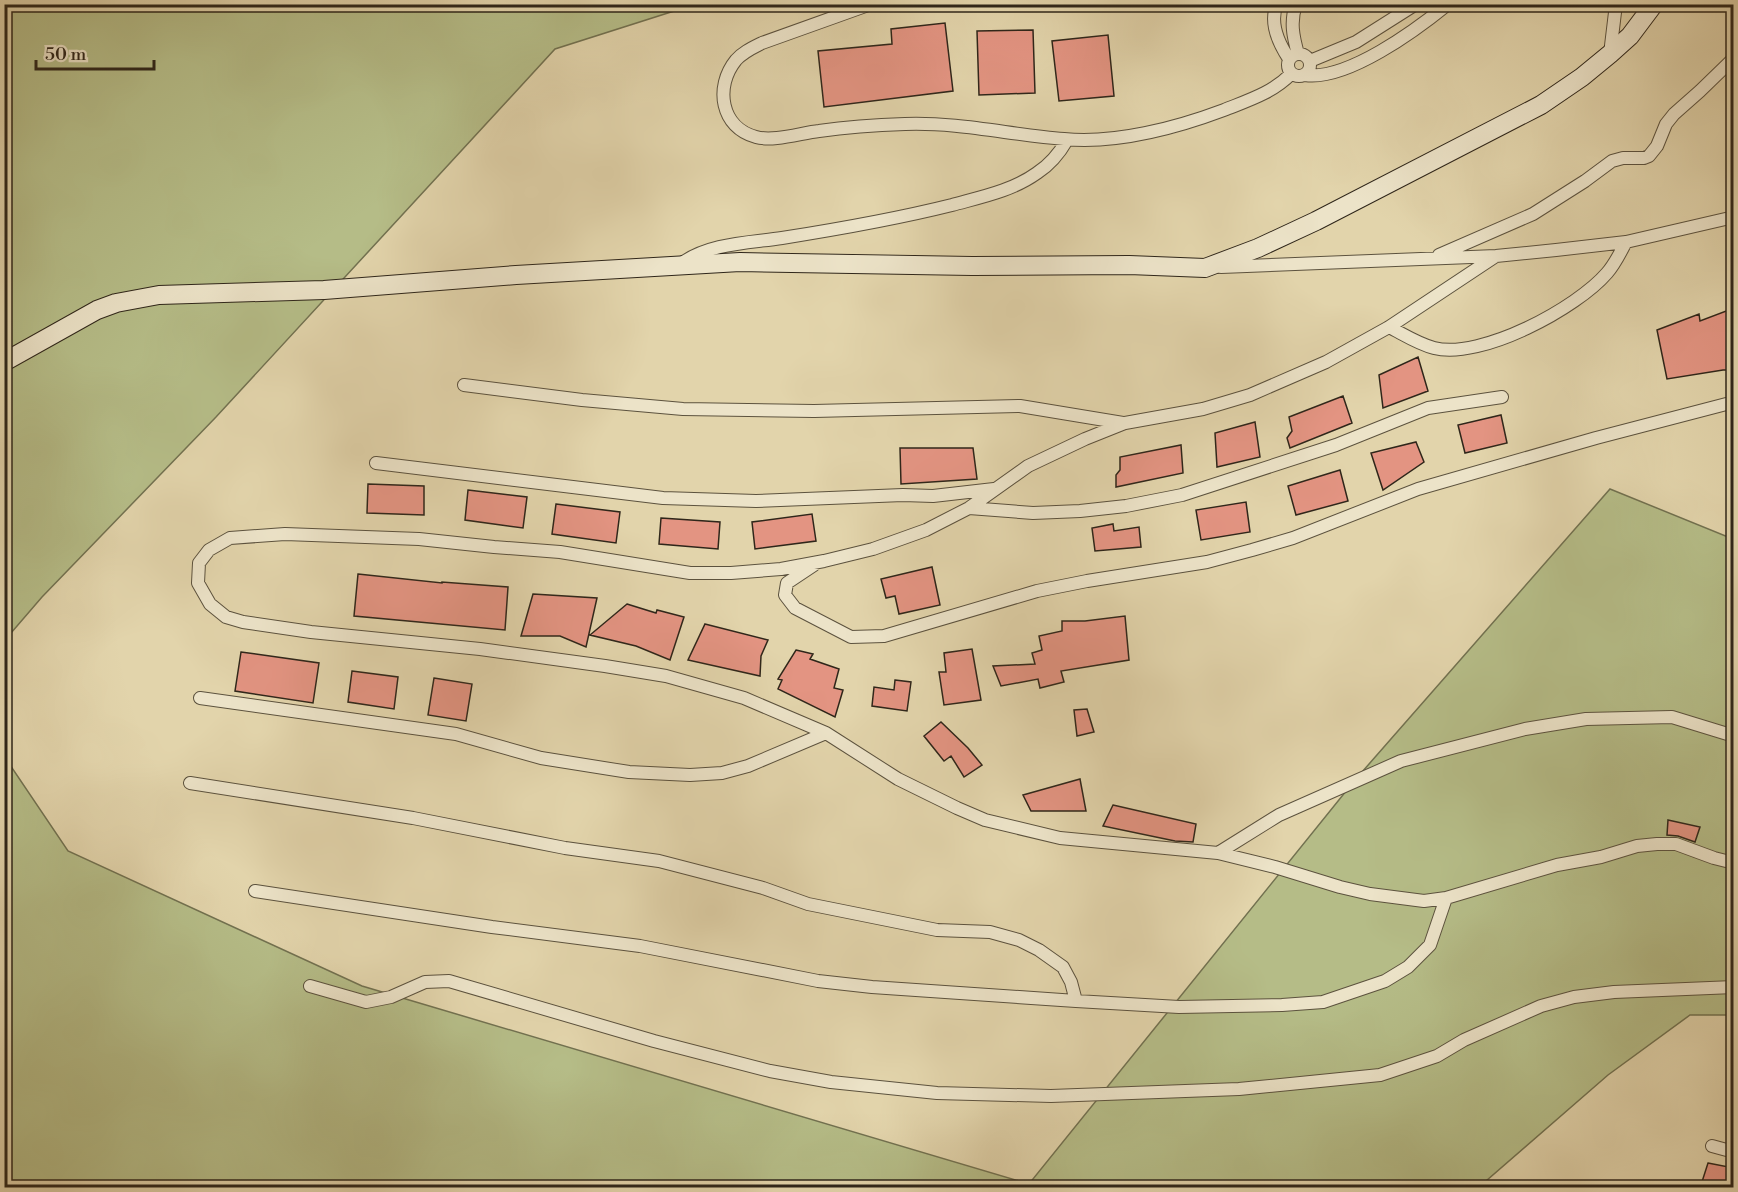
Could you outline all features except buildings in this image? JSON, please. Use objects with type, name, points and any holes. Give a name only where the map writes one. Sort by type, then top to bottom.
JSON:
[{"type":"main road","points":[[4,362],[97,310],[116,303],[159,295],[324,290],[740,262],[972,266],[1129,265],[1205,268],[1258,248],[1316,221],[1541,105],[1610,54],[1630,36],[1651,6]]},
{"type":"street","points":[[870,4],[745,51],[735,61],[725,81],[723,103],[730,121],[745,133],[766,138],[820,130],[907,124],[985,128],[1067,140],[1121,137],[1166,129],[1268,93],[1291,74]]},
{"type":"street","points":[[1277,4],[1276,32],[1283,51],[1293,57],[1303,54],[1310,61],[1311,67],[1305,75]]},
{"type":"street","points":[[1296,4],[1292,16],[1293,57],[1288,69],[1295,76],[1336,73],[1383,50],[1448,4]]},
{"type":"street","points":[[1310,61],[1340,50],[1416,4]]},
{"type":"street","points":[[1610,54],[1616,4]]},
{"type":"street","points":[[1374,31],[1383,50]]},
{"type":"street","points":[[1432,258],[1533,214],[1612,161],[1628,157],[1649,156],[1658,146],[1666,124],[1674,114],[1734,58]]},
{"type":"street","points":[[678,266],[693,256],[710,250],[868,224],[989,195],[1014,186],[1038,173],[1058,155],[1067,140]]},
{"type":"street","points":[[1205,268],[1496,256],[1626,242],[1734,218]]},
{"type":"street","points":[[1389,327],[1434,348],[1447,350],[1469,347],[1501,338],[1542,322],[1591,288],[1607,273],[1626,242]]},
{"type":"street","points":[[1496,256],[1389,327],[1326,362],[1250,395],[1203,409],[1125,423],[1084,439],[1028,465],[969,508],[926,530],[873,549],[781,569],[731,573],[690,573],[560,552],[494,548],[418,539],[285,534],[230,538],[209,549],[199,563],[198,584],[210,604],[226,617],[243,622],[311,632],[480,649],[666,676],[744,698],[826,733],[898,779],[957,808],[985,820],[1060,838],[1218,853],[1275,867],[1340,888],[1424,901],[1446,898],[1557,865],[1658,843],[1676,844],[1734,863]]},
{"type":"street","points":[[464,384],[582,400],[683,409],[814,411],[1020,406],[1125,423]]},
{"type":"street","points":[[969,508],[1033,513],[1080,511],[1125,506],[1182,495],[1335,445],[1428,408],[1502,397]]},
{"type":"street","points":[[818,562],[787,583],[785,595],[795,608],[851,637],[884,636],[1037,591],[1207,562],[1252,550],[1293,538],[1418,489],[1596,438],[1734,402]]},
{"type":"street","points":[[376,463],[663,498],[756,501],[903,495],[933,496],[995,489]]},
{"type":"street","points":[[200,698],[456,734],[541,758],[629,772],[690,775],[722,773],[748,766],[826,733]]},
{"type":"street","points":[[1218,853],[1280,815],[1401,760],[1525,729],[1586,719],[1672,717],[1734,736]]},
{"type":"street","points":[[189,783],[413,818],[565,848],[659,861],[763,888],[808,904],[937,930],[990,932],[1019,940],[1063,967],[1071,982],[1076,1001]]},
{"type":"street","points":[[255,891],[492,927],[640,946],[818,981],[872,987],[1179,1007],[1323,1002],[1385,981],[1408,967],[1430,945],[1446,898]]},
{"type":"street","points":[[310,986],[366,1002],[391,997],[425,982],[449,981],[654,1041],[770,1071],[831,1082],[937,1094],[1052,1096],[1239,1089],[1380,1075],[1437,1056],[1464,1040],[1541,1006],[1574,997],[1624,992],[1734,987]]},
{"type":"street","points":[[1712,1146],[1734,1152]]},
{"type":"green space","points":[[5,5],[693,5],[555,49],[216,417],[42,597],[5,640]]},
{"type":"green space","points":[[1610,489],[1733,539],[1733,1015],[1690,1015],[1608,1075],[1479,1187],[5,1187],[4,756],[68,851],[362,986],[1029,1184],[1355,780]]}]
